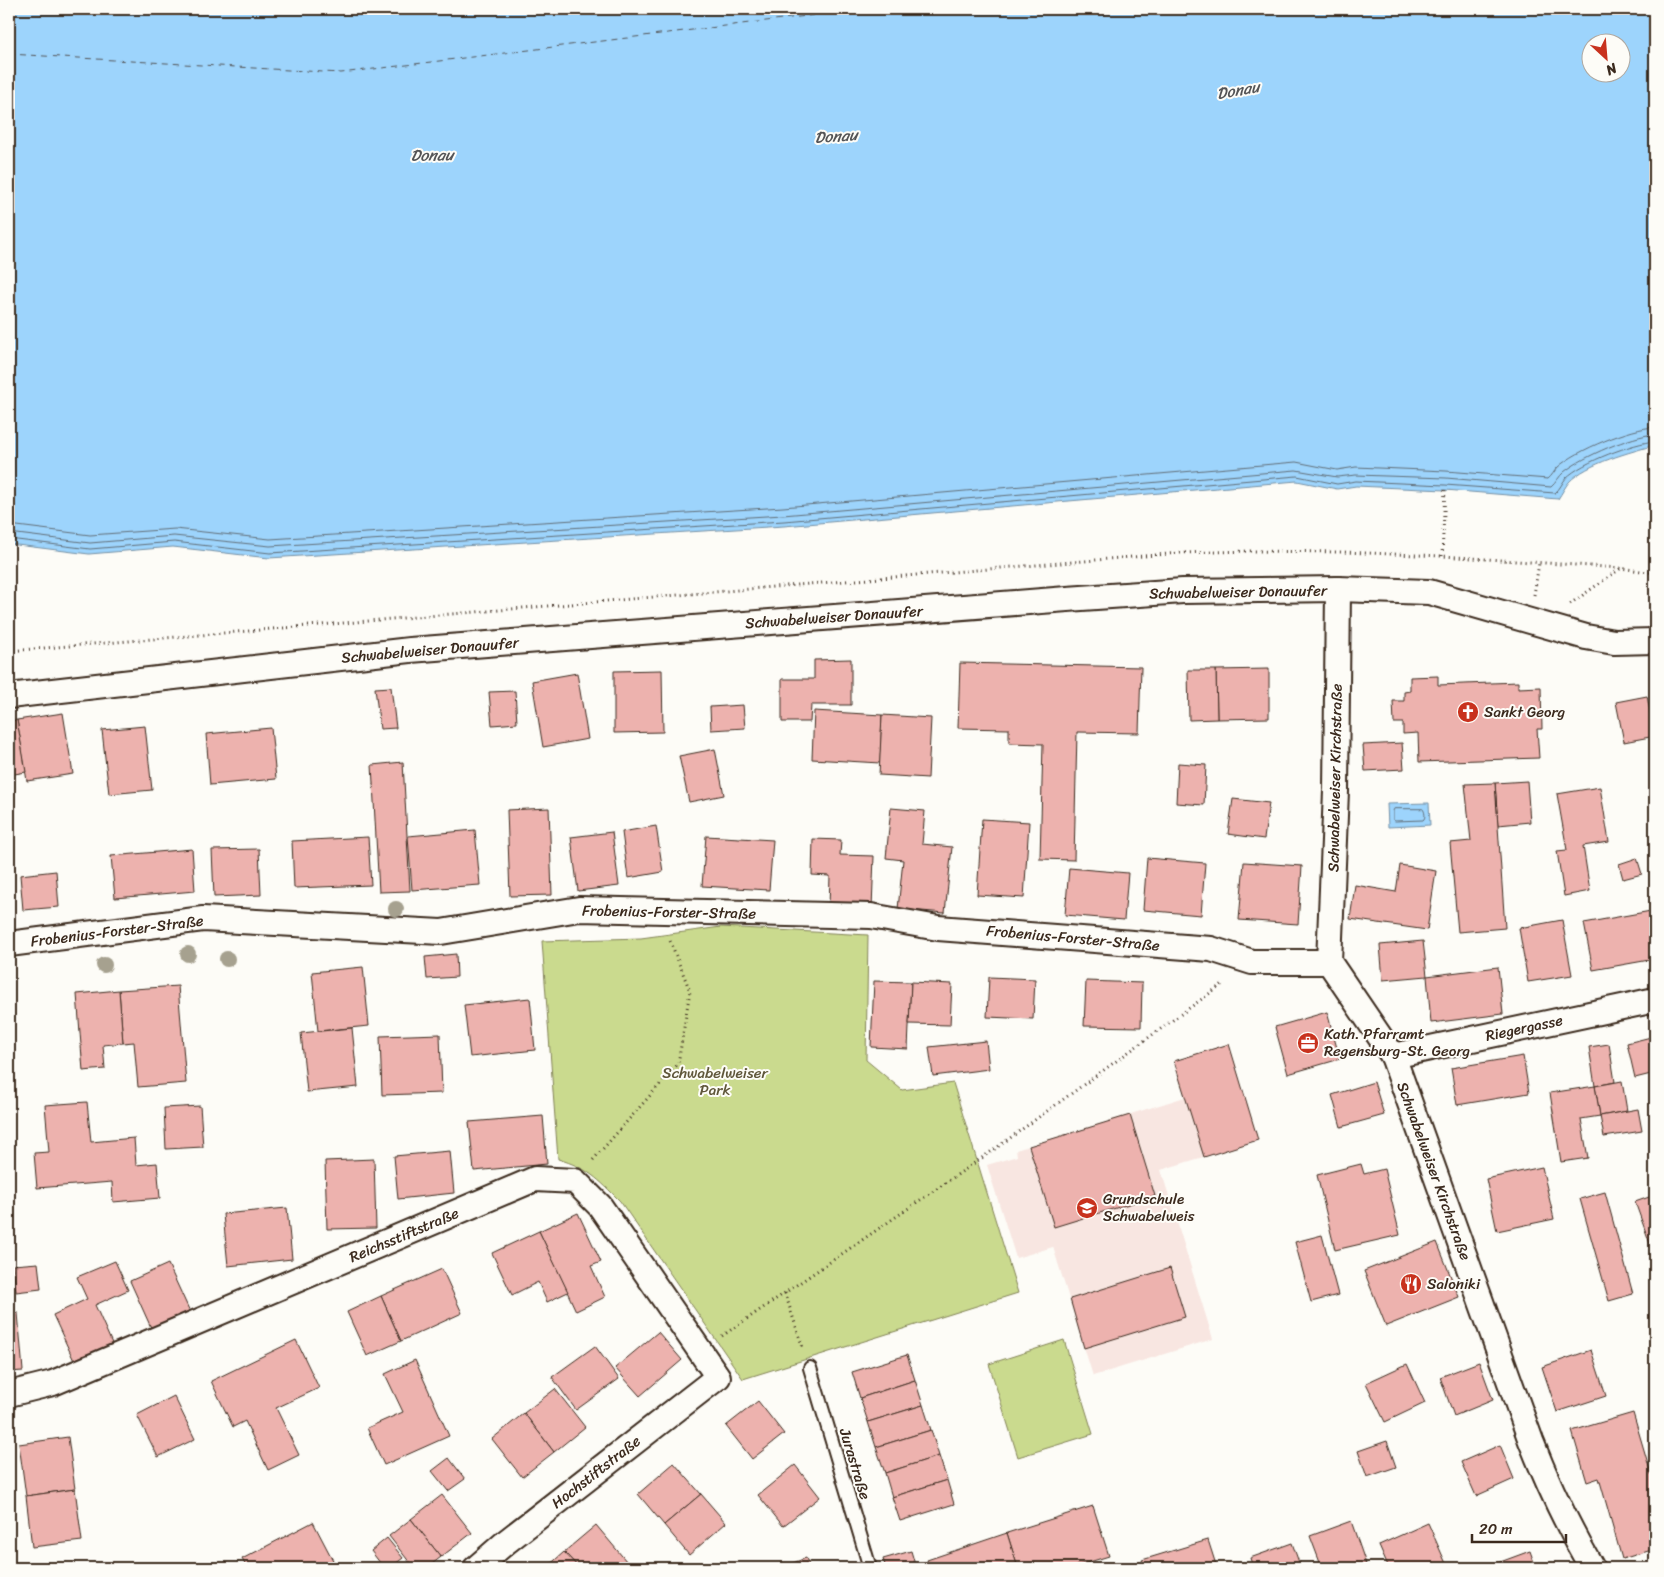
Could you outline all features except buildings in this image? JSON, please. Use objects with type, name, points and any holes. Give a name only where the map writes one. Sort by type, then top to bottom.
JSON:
[{"type":"street","name":"Schwabelweiser Donauufer","points":[[9,696],[430,649],[1183,591],[1338,589],[1429,592],[1586,637],[1614,642],[1655,641]]},
{"type":"street","name":"Schwabelweiser Kirchstraße","points":[[1338,589],[1336,791],[1329,962],[1393,1056],[1534,1448],[1570,1530],[1592,1568]]},
{"type":"street","name":"Frobenius-Forster-Straße","points":[[9,944],[203,919],[442,932],[579,909],[871,916],[938,928],[1211,949],[1252,962],[1329,962]]},
{"type":"street","name":"Riegergasse","points":[[1393,1056],[1655,1000]]},
{"type":"street","name":"Reichsstiftstraße","points":[[9,1394],[54,1383],[535,1180],[575,1181]]},
{"type":"street","points":[[575,1181],[600,1206],[701,1351]]},
{"type":"street","name":"Hochstiftstraße","points":[[476,1568],[506,1542],[718,1377],[701,1351]]},
{"type":"lane","name":"Jurastraße","points":[[810,1368],[870,1568]]},
{"type":"path","points":[[1442,556],[1445,490]]},
{"type":"path","points":[[9,651],[1180,553],[1314,551],[1442,556],[1620,568],[1654,573],[1655,566]]},
{"type":"path","points":[[1535,592],[1539,563]]},
{"type":"path","points":[[1541,624],[1620,568]]},
{"type":"path","points":[[575,1181],[678,1064],[690,991],[659,912]]},
{"type":"path","points":[[701,1351],[992,1152],[1252,962]]},
{"type":"path","points":[[785,1293],[810,1368]]},
{"type":"shaded area","name":"Grundschule Schwabelweis","points":[[1229,1044],[1258,1140],[1161,1170],[1213,1339],[1093,1376],[1053,1247],[1016,1258],[987,1165],[1017,1156],[1016,1150],[1185,1097],[1174,1061]]},
{"type":"green space","name":"Schwabelweiser Park","points":[[721,927],[868,935],[866,1060],[902,1090],[953,1083],[1018,1293],[743,1379],[620,1201],[585,1170],[558,1159],[542,941],[641,938]]},
{"type":"green space","points":[[1064,1340],[1093,1434],[1018,1457],[989,1364]]},
{"type":"water","name":"Donau","points":[[9,9],[1655,9],[1655,445],[1610,459],[1587,469],[1569,482],[1558,499],[1445,490],[1356,486],[1337,489],[1297,481],[784,526],[269,558],[173,547],[89,554],[9,544]]},
{"type":"water","points":[[1429,803],[1430,825],[1388,827],[1387,804]]},
{"type":"ferry route","points":[[9,54],[341,73],[864,9]]},
{"type":"place","name":"Sankt Georg","points":[[1468,712]]},
{"type":"place","name":"Kath. Pfarramt Regensburg-St. Georg","points":[[1308,1043]]},
{"type":"place","name":"Grundschule Schwabelweis","points":[[1087,1208]]},
{"type":"place","name":"Saloniki","points":[[1411,1284]]}]
